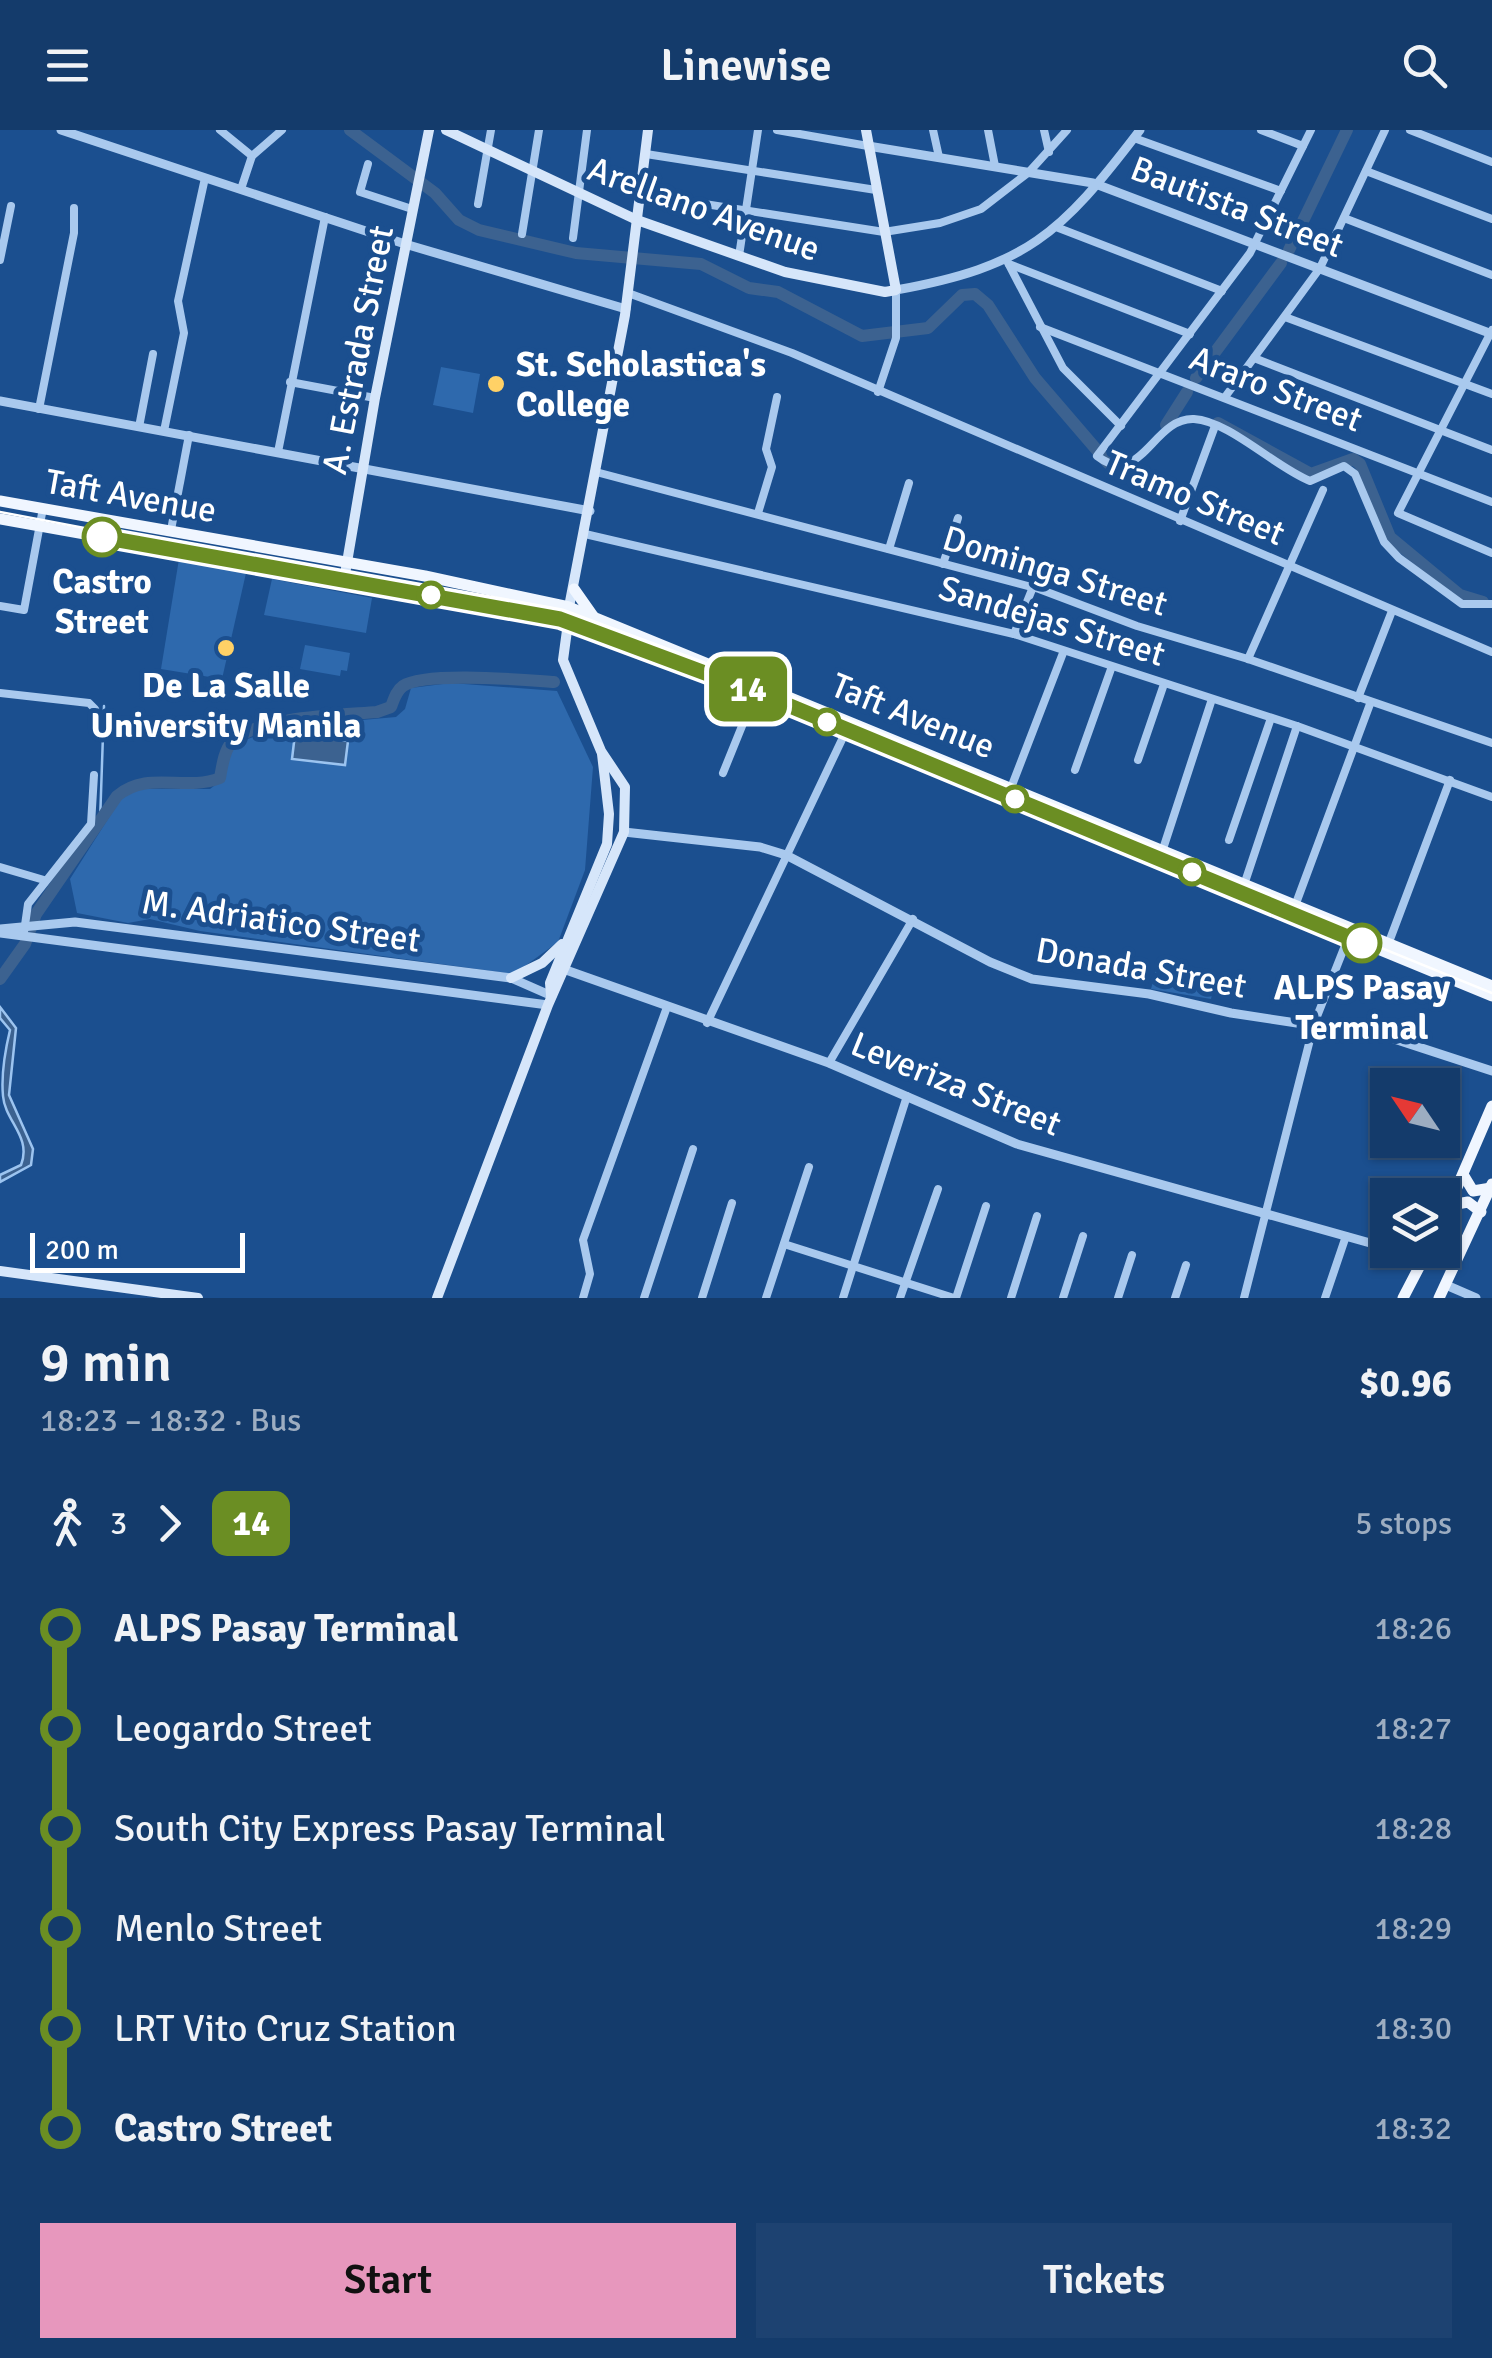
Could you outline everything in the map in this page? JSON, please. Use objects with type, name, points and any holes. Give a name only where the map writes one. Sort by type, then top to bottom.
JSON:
[{"type":"main road","name":"A. Estrada Street","points":[[344,580],[404,244],[429,130]]},
{"type":"main road","name":"Arellano Avenue","points":[[446,130],[579,195],[738,256],[834,285],[876,292],[896,290]]},
{"type":"main road","points":[[570,607],[626,310],[648,130]]},
{"type":"main road","points":[[866,130],[896,290]]},
{"type":"main road","name":"Taft Avenue","points":[[0,500],[570,607],[1294,908],[1492,996]]},
{"type":"main road","name":"Taft Avenue","points":[[0,519],[568,623],[757,687]]},
{"type":"main road","points":[[221,558],[223,540]]},
{"type":"main road","points":[[574,589],[596,619]]},
{"type":"main road","points":[[550,1000],[550,983],[566,940],[613,844],[624,832],[625,787],[601,752],[564,660],[568,623]]},
{"type":"main road","points":[[437,1298],[613,844],[601,752]]},
{"type":"main road","points":[[607,791],[625,787]]},
{"type":"main road","name":"Taft Avenue","points":[[1211,874],[1245,882],[1294,908]]},
{"type":"main road","name":"Taft Avenue","points":[[1350,932],[1389,942],[1492,986]]},
{"type":"main road","points":[[511,978],[542,963],[566,940]]},
{"type":"main road","points":[[1460,1186],[1492,1106]]},
{"type":"main road","points":[[1464,1176],[1477,1192],[1491,1186]]},
{"type":"main road","points":[[1439,1298],[1491,1186]]},
{"type":"main road","points":[[1460,1204],[1468,1202],[1481,1212]]},
{"type":"main road","points":[[1403,1298],[1419,1268]]},
{"type":"main road","points":[[0,1271],[198,1298]]},
{"type":"street","points":[[61,130],[98,134],[204,178],[404,244],[626,310]]},
{"type":"street","points":[[220,130],[252,156]]},
{"type":"street","points":[[241,189],[252,156],[282,130]]},
{"type":"street","points":[[478,204],[491,130]]},
{"type":"street","points":[[522,234],[540,130]]},
{"type":"street","points":[[573,238],[587,130]]},
{"type":"street","points":[[738,256],[758,130]]},
{"type":"street","name":"Bautista Street","points":[[777,130],[1097,184],[1492,332]]},
{"type":"street","points":[[934,130],[939,157]]},
{"type":"street","points":[[988,130],[995,166]]},
{"type":"street","points":[[1044,130],[1049,152]]},
{"type":"street","points":[[640,194],[884,232],[960,218],[982,209],[1028,172],[1067,130]]},
{"type":"street","points":[[1261,130],[1303,146]]},
{"type":"street","points":[[1311,130],[1256,243],[1100,451],[1108,464],[1122,468],[1176,423],[1191,419],[1215,426],[1310,480],[1349,468],[1378,531],[1399,558],[1462,604],[1492,604]]},
{"type":"street","points":[[1224,397],[1320,268],[1385,130]]},
{"type":"street","points":[[1410,130],[1492,162]]},
{"type":"street","points":[[878,392],[896,338],[896,290],[962,277],[1008,262],[1056,228],[1136,134],[1281,192]]},
{"type":"street","points":[[646,154],[876,190]]},
{"type":"street","points":[[368,164],[360,192],[412,209]]},
{"type":"street","points":[[1366,171],[1492,219]]},
{"type":"street","points":[[164,431],[184,334],[178,301],[204,178]]},
{"type":"street","points":[[0,260],[11,206]]},
{"type":"street","points":[[39,409],[74,233],[74,208]]},
{"type":"street","points":[[278,452],[325,217]]},
{"type":"street","points":[[1344,218],[1492,275]]},
{"type":"street","points":[[1056,228],[1222,291]]},
{"type":"street","points":[[1008,262],[1063,368],[1121,426]]},
{"type":"street","points":[[1008,262],[1190,334]]},
{"type":"street","name":"Tramo Street","points":[[628,293],[792,354],[1492,652]]},
{"type":"street","points":[[1285,317],[1492,394]]},
{"type":"street","name":"Araro Street","points":[[1040,327],[1492,502]]},
{"type":"street","points":[[1492,332],[1416,472],[1399,516],[1492,553]]},
{"type":"street","points":[[139,427],[153,354]]},
{"type":"street","points":[[1254,358],[1492,450]]},
{"type":"street","points":[[290,382],[375,398]]},
{"type":"street","points":[[758,513],[772,467],[766,449],[777,397]]},
{"type":"street","points":[[0,402],[590,511]]},
{"type":"street","points":[[1180,521],[1215,426]]},
{"type":"street","points":[[170,530],[189,436]]},
{"type":"street","name":"Dominga Street","points":[[596,472],[1032,587],[1137,626],[1248,659],[1492,743]]},
{"type":"street","points":[[889,549],[908,483]]},
{"type":"street","points":[[1248,659],[1323,490]]},
{"type":"street","points":[[0,606],[24,610],[43,508]]},
{"type":"street","points":[[943,564],[958,518]]},
{"type":"street","name":"Sandejas Street","points":[[586,534],[1014,634],[1297,726],[1492,797]]},
{"type":"street","points":[[1014,634],[1032,587]]},
{"type":"street","points":[[1358,698],[1392,611]]},
{"type":"street","points":[[1010,791],[1064,653]]},
{"type":"street","points":[[1076,770],[1112,669]]},
{"type":"street","points":[[1138,760],[1164,684]]},
{"type":"street","points":[[723,773],[757,687]]},
{"type":"street","points":[[0,694],[89,703],[94,709]]},
{"type":"street","points":[[1160,853],[1212,699]]},
{"type":"street","points":[[1294,908],[1370,704]]},
{"type":"street","points":[[1229,840],[1271,718]]},
{"type":"street","points":[[707,1023],[848,725]]},
{"type":"street","points":[[1245,882],[1297,726]]},
{"type":"street","points":[[28,931],[28,904],[91,824],[94,774]]},
{"type":"street","points":[[1389,942],[1450,780]]},
{"type":"street","name":"Donada Street","points":[[624,832],[760,848],[786,856],[985,960],[1032,979],[1388,1036],[1492,1071]]},
{"type":"street","points":[[0,867],[44,880]]},
{"type":"street","points":[[829,1063],[913,920]]},
{"type":"street","name":"M. Adriatico Street","points":[[28,931],[75,922],[511,978],[550,1000]]},
{"type":"street","name":"M. Adriatico Street","points":[[0,931],[28,931],[550,1000]]},
{"type":"street","points":[[1244,1298],[1314,1024],[1350,932]]},
{"type":"street","name":"Leveriza Street","points":[[566,970],[829,1063],[1017,1144],[1370,1243]]},
{"type":"street","points":[[583,1298],[590,1274],[583,1240],[667,1008]]},
{"type":"street","points":[[843,1298],[907,1096]]},
{"type":"street","points":[[644,1298],[692,1148]]},
{"type":"street","points":[[766,1298],[809,1167]]},
{"type":"street","points":[[900,1298],[938,1189]]},
{"type":"street","points":[[702,1298],[732,1203]]},
{"type":"street","points":[[784,1244],[955,1298],[986,1206]]},
{"type":"street","points":[[1011,1298],[1037,1216]]},
{"type":"street","points":[[1064,1298],[1083,1236]]},
{"type":"street","points":[[1325,1298],[1346,1236]]},
{"type":"street","points":[[1118,1298],[1132,1255]]},
{"type":"street","points":[[1175,1298],[1186,1265]]},
{"type":"street","points":[[1446,1285],[1476,1298]]},
{"type":"shaded area","points":[[441,367],[480,374],[473,413],[433,405]]},
{"type":"shaded area","points":[[179,559],[246,573],[222,679],[161,669]]},
{"type":"shaded area","points":[[272,579],[372,598],[366,633],[264,615]]},
{"type":"shaded area","points":[[305,645],[350,653],[347,671],[341,670],[340,676],[300,669]]},
{"type":"shaded area","points":[[451,683],[557,691],[593,767],[585,870],[558,942],[514,974],[200,931],[150,919],[128,923],[77,913],[70,879],[120,800],[134,789],[210,789],[223,779],[232,744],[284,727],[396,717],[405,709],[411,688]]},
{"type":"shaded area","points":[[295,734],[348,741],[345,765],[292,759]]},
{"type":"shaded area","points":[[1158,963],[1216,976],[1211,999],[1151,989]]},
{"type":"shaded area","points":[[0,1007],[16,1028],[9,1095],[33,1149],[31,1165],[0,1182],[0,1175],[21,1165],[23,1146],[3,1096],[10,1030],[0,1018]]},
{"type":"waterway","points":[[350,130],[435,193],[459,220],[479,230],[576,253],[701,264],[749,288],[778,292],[862,336],[928,328],[962,295],[975,294],[988,305],[1035,378],[1108,463]]},
{"type":"waterway","points":[[1289,250],[1347,130]]},
{"type":"waterway","points":[[1196,378],[1281,263]]},
{"type":"waterway","points":[[1166,425],[1187,392]]},
{"type":"waterway","points":[[1218,423],[1311,474],[1353,459],[1360,464],[1390,537],[1460,595],[1483,602]]},
{"type":"waterway","points":[[0,979],[25,944],[36,914],[117,796],[129,788],[220,778],[227,749],[244,733],[301,718],[377,712],[391,707],[401,688],[415,681],[476,678],[554,682]]},
{"type":"waterway","points":[[100,822],[104,706]]},
{"type":"tram line","points":[[0,512],[581,622],[1492,993]]},
{"type":"bus line","name":"14","points":[[102,537],[560,619],[756,692],[1362,943]]},
{"type":"place","name":"St. Scholastica's College","points":[[496,384]]},
{"type":"place","name":"Castro Street","points":[[102,537]]},
{"type":"place","name":"De La Salle University Manila","points":[[226,648]]},
{"type":"place","name":"ALPS Pasay Terminal","points":[[1362,943]]}]
